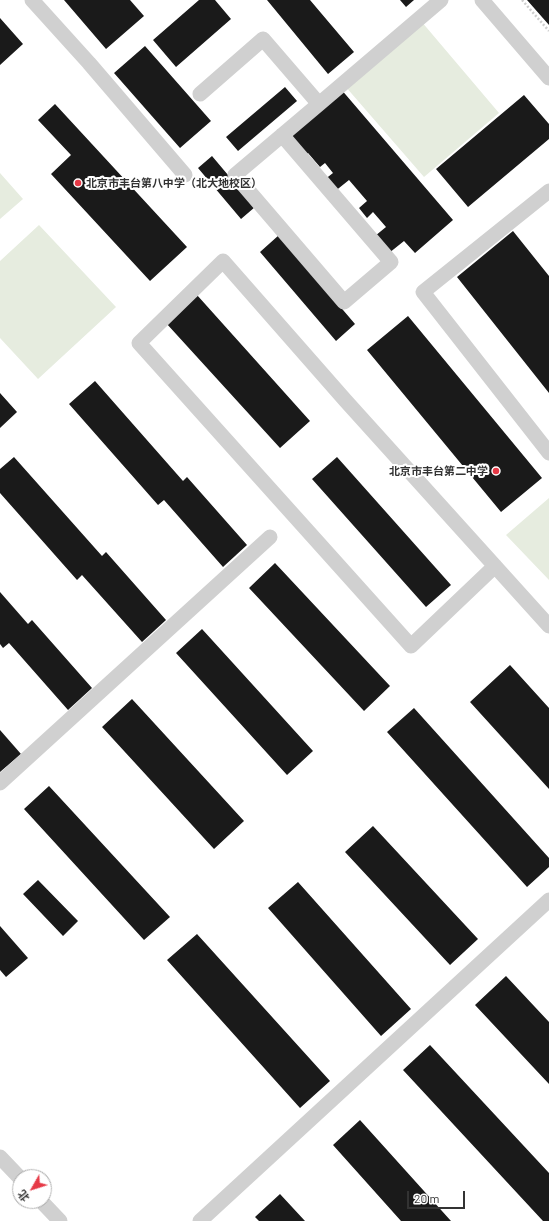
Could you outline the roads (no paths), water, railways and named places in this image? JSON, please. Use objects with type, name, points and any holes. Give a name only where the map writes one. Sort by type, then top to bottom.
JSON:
[{"type":"street","points":[[32,0],[89,63],[185,175]]},
{"type":"street","points":[[282,135],[391,262],[344,302],[235,175],[282,135],[319,104],[441,0]]},
{"type":"street","points":[[482,0],[549,78]]},
{"type":"street","points":[[200,94],[263,39],[319,104]]},
{"type":"street","points":[[549,191],[423,292],[549,453]]},
{"type":"street","points":[[495,566],[411,646],[139,343],[223,261],[345,400],[495,566],[549,626]]},
{"type":"street","points":[[0,783],[270,537]]},
{"type":"street","points":[[200,1221],[549,900]]},
{"type":"street","points":[[0,1157],[12,1170]]},
{"type":"street","points":[[49,1209],[60,1221]]},
{"type":"place","name":"北京市丰台第八中学（北大地校区）","points":[[78,183]]},
{"type":"place","name":"北京市丰台第二中学","points":[[496,471]]}]
